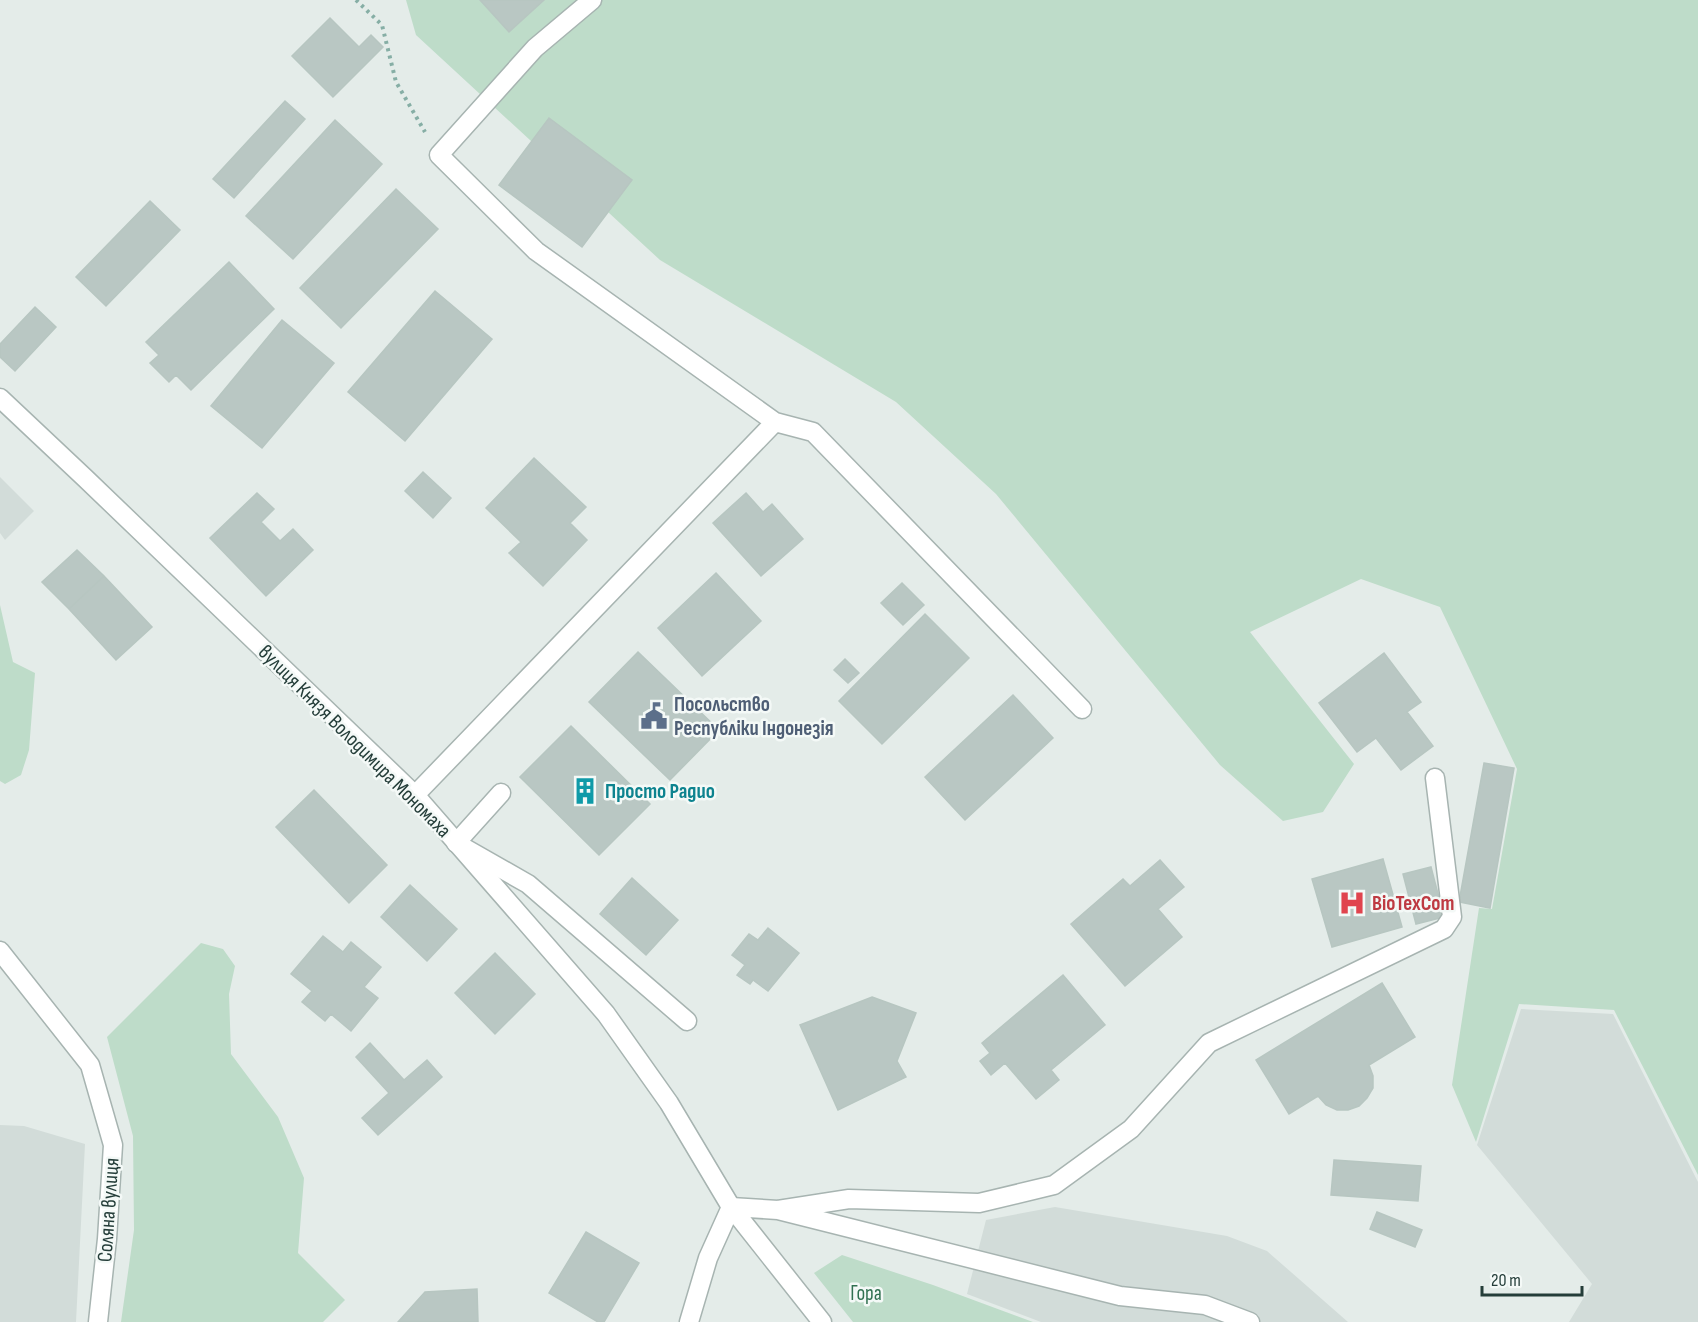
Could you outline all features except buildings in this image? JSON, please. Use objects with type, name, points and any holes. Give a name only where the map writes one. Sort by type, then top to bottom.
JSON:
[{"type":"street","points":[[592,0],[536,48],[439,155],[536,251],[775,422],[813,432],[1082,710]]},
{"type":"street","name":"вулиця Князя Володимира Мономаха","points":[[0,398],[415,795],[606,1014],[669,1103],[731,1207],[822,1322]]},
{"type":"street","points":[[415,795],[775,422]]},
{"type":"street","points":[[778,1210],[849,1199],[979,1203],[1054,1185],[1131,1129],[1209,1042],[1444,929],[1452,918],[1436,778]]},
{"type":"street","points":[[501,793],[456,843],[528,884],[687,1021]]},
{"type":"street","name":"Соляна вулиця","points":[[0,951],[90,1065],[113,1145],[107,1239],[98,1322]]},
{"type":"street","points":[[689,1322],[708,1258],[731,1207],[778,1210],[1120,1296],[1205,1305],[1250,1322]]},
{"type":"path","points":[[356,0],[382,25],[396,82],[439,155]]},
{"type":"shaded area","points":[[0,477],[34,511],[5,540],[0,533]]},
{"type":"shaded area","points":[[1521,1009],[1613,1014],[1698,1182],[1698,1322],[1569,1322],[1592,1284],[1477,1145]]},
{"type":"shaded area","points":[[0,1125],[24,1126],[85,1144],[76,1322],[0,1322]]},
{"type":"shaded area","points":[[1055,1207],[1227,1236],[1267,1251],[1348,1322],[1041,1322],[967,1294],[986,1220]]},
{"type":"green space","points":[[406,0],[1698,0],[1698,1175],[1614,1010],[1519,1004],[1476,1142],[1452,1085],[1479,908],[1492,909],[1517,769],[1440,607],[1361,579],[1250,632],[1354,764],[1323,812],[1283,821],[1220,765],[996,494],[896,402],[660,260],[416,35]]},
{"type":"green space","points":[[0,605],[13,662],[35,673],[29,750],[21,775],[5,784],[0,781]]},
{"type":"green space","points":[[201,943],[223,949],[235,966],[229,994],[231,1054],[278,1117],[304,1178],[298,1253],[345,1300],[323,1322],[121,1322],[134,1230],[133,1136],[107,1037]]},
{"type":"green space","name":"Гора","points":[[842,1255],[933,1285],[1033,1322],[853,1322],[814,1273]]},
{"type":"place","name":"Посольство Республіки Індонезія","points":[[654,716]]},
{"type":"place","name":"Просто Радио","points":[[585,791]]},
{"type":"place","name":"BioTexCom","points":[[1352,903]]}]
